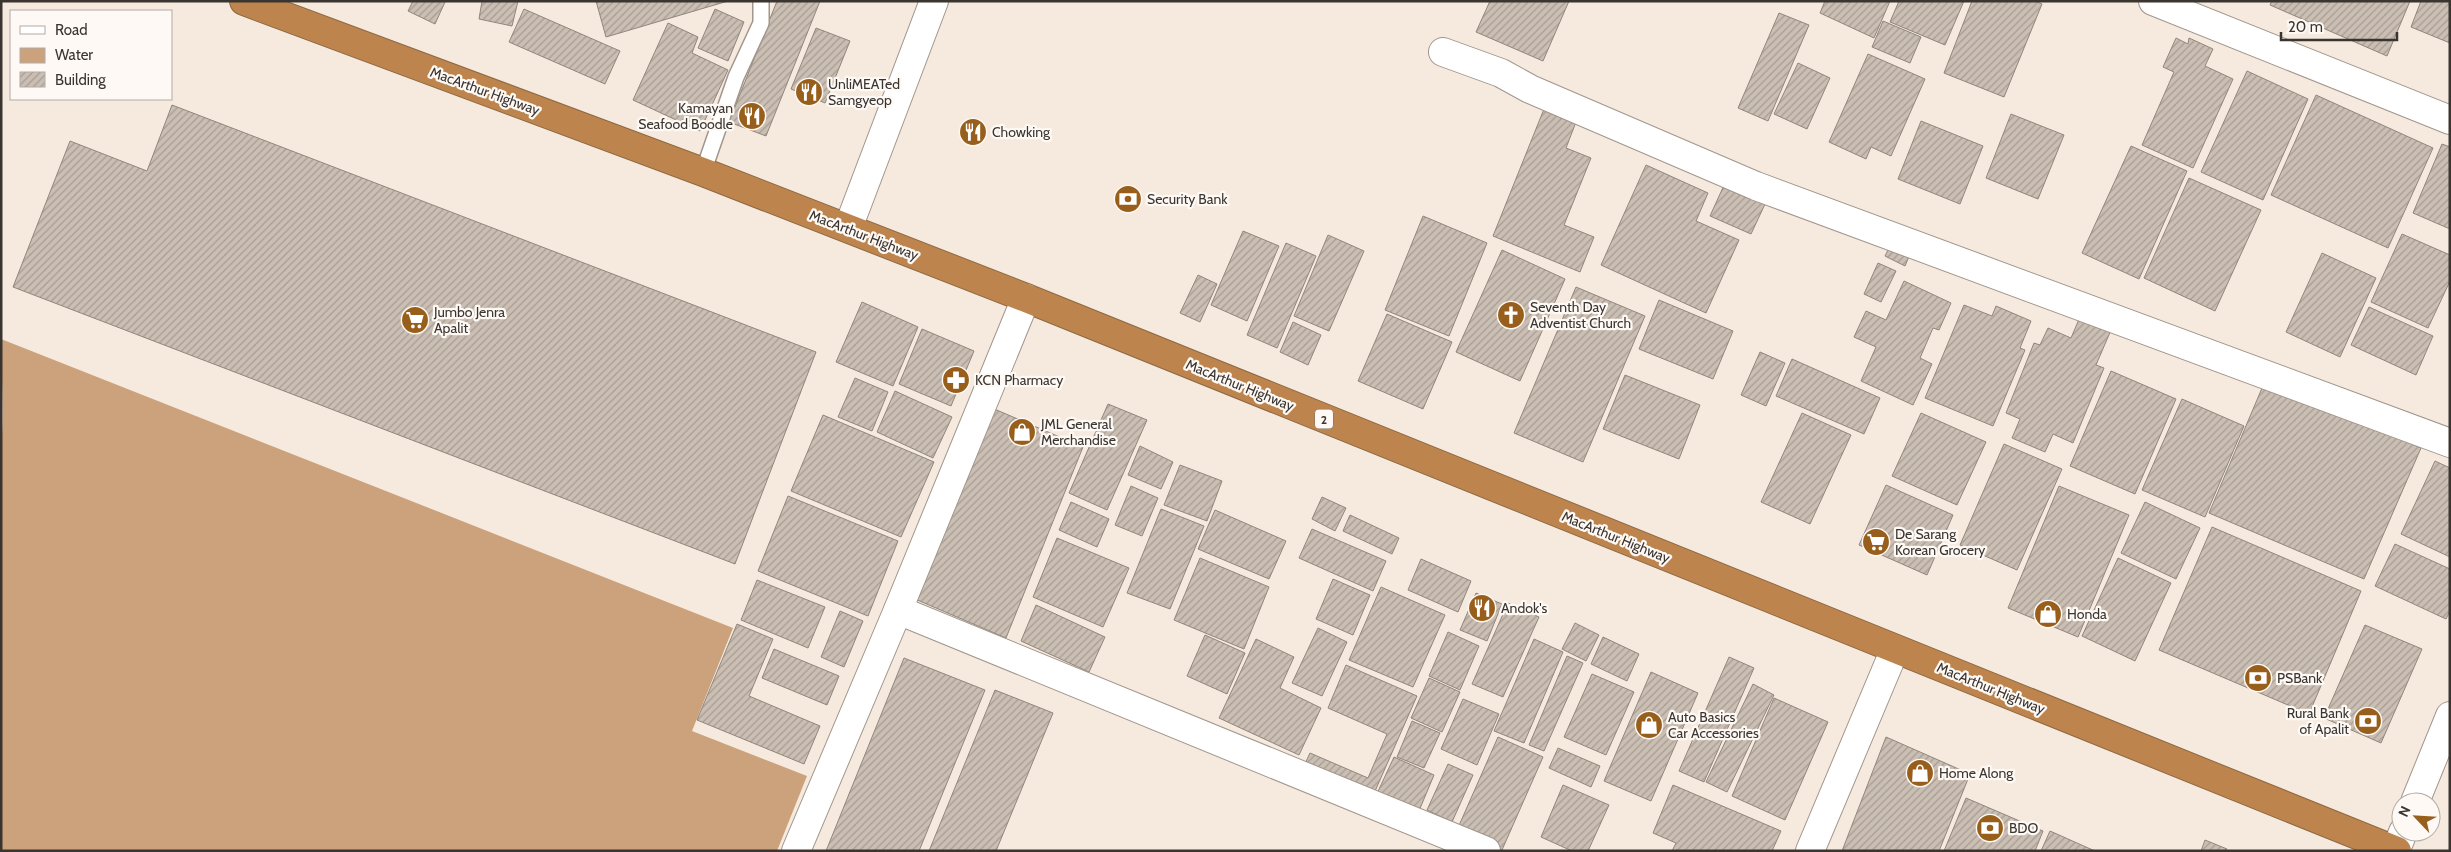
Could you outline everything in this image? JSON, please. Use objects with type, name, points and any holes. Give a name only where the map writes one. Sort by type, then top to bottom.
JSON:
[{"type":"highway","name":"MacArthur Highway","points":[[244,1],[848,228],[1895,649],[2399,844]]},
{"type":"street","points":[[848,228],[934,1]]},
{"type":"street","points":[[2153,1],[2450,120]]},
{"type":"street","points":[[1443,52],[1501,73],[1530,89],[1756,186],[2450,443]]},
{"type":"street","points":[[796,851],[898,610],[1026,298]]},
{"type":"street","points":[[898,610],[1486,851]]},
{"type":"street","points":[[1810,851],[1895,649]]},
{"type":"street","points":[[2419,792],[2450,716]]},
{"type":"lane","points":[[703,172],[736,77],[761,23],[761,1]]},
{"type":"water","points":[[1,339],[733,628],[692,731],[807,776],[777,851],[1,851],[1,447],[3,407]]},
{"type":"building","points":[[413,1],[445,2],[435,24],[408,11]]},
{"type":"building","points":[[482,1],[518,1],[512,26],[479,19]]},
{"type":"building","points":[[596,1],[728,1],[606,37]]},
{"type":"building","points":[[777,1],[820,1],[766,136],[729,122]]},
{"type":"building","points":[[1490,1],[1569,1],[1543,61],[1476,32]]},
{"type":"building","points":[[1825,1],[1890,1],[1874,38],[1820,13]]},
{"type":"building","points":[[1899,1],[1964,1],[1945,45],[1890,22]]},
{"type":"building","points":[[1972,1],[2035,1],[2042,4],[2004,97],[1944,73]]},
{"type":"building","points":[[2272,1],[2410,1],[2387,56],[2270,5]]},
{"type":"building","points":[[2421,1],[2450,1],[2450,43],[2411,27]]},
{"type":"building","points":[[524,9],[620,51],[605,84],[509,42]]},
{"type":"building","points":[[715,9],[744,22],[728,61],[698,48]]},
{"type":"building","points":[[1779,13],[1809,25],[1768,121],[1738,108]]},
{"type":"building","points":[[1883,21],[1921,37],[1910,63],[1872,47]]},
{"type":"building","points":[[668,23],[698,37],[692,53],[728,70],[700,131],[633,100]]},
{"type":"building","points":[[816,28],[850,41],[825,103],[791,89]]},
{"type":"building","points":[[2176,38],[2188,44],[2189,38],[2213,49],[2205,66],[2233,79],[2193,168],[2142,145],[2174,72],[2163,67]]},
{"type":"building","points":[[1868,54],[1925,79],[1891,156],[1871,147],[1866,159],[1829,142]]},
{"type":"building","points":[[1798,63],[1830,78],[1807,129],[1774,114]]},
{"type":"building","points":[[2247,71],[2308,99],[2263,200],[2201,172]]},
{"type":"building","points":[[2316,95],[2433,148],[2388,248],[2271,195]]},
{"type":"building","name":"Jumbo Jenra Apalit","points":[[172,105],[816,352],[735,564],[13,287],[70,141],[147,171]]},
{"type":"building","points":[[1544,109],[1576,122],[1566,148],[1591,158],[1564,225],[1594,237],[1580,272],[1493,236]]},
{"type":"building","points":[[2011,114],[2064,135],[2038,199],[1986,178]]},
{"type":"building","points":[[1921,121],[1983,146],[1960,204],[1898,179]]},
{"type":"building","points":[[2442,144],[2450,147],[2450,229],[2413,213]]},
{"type":"building","points":[[2131,146],[2187,171],[2139,279],[2082,253]]},
{"type":"building","points":[[1646,165],[1708,193],[1696,221],[1739,240],[1706,313],[1601,265]]},
{"type":"building","points":[[2189,178],[2261,210],[2215,311],[2144,278]]},
{"type":"building","points":[[1725,183],[1766,202],[1751,234],[1710,216]]},
{"type":"building","points":[[1423,216],[1487,243],[1449,336],[1385,310]]},
{"type":"building","points":[[1243,231],[1279,246],[1247,321],[1211,305]]},
{"type":"building","points":[[2402,234],[2450,255],[2450,281],[2428,328],[2371,302]]},
{"type":"building","points":[[1328,235],[1364,251],[1329,331],[1294,316]]},
{"type":"building","points":[[1894,238],[1913,247],[1905,266],[1885,256]]},
{"type":"building","points":[[1286,243],[1316,256],[1277,348],[1247,335]]},
{"type":"building","name":"Seventh Day Adventist Church","points":[[1502,250],[1565,279],[1520,381],[1456,352]]},
{"type":"building","points":[[2322,253],[2376,278],[2340,357],[2286,332]]},
{"type":"building","points":[[1878,263],[1896,271],[1881,302],[1864,294]]},
{"type":"building","points":[[1198,275],[1217,284],[1200,322],[1180,313]]},
{"type":"building","points":[[1904,281],[1951,303],[1939,330],[1933,328],[1920,358],[1932,364],[1913,405],[1861,381],[1876,347],[1854,337],[1866,311],[1886,320]]},
{"type":"building","points":[[1576,287],[1645,316],[1583,462],[1514,433]]},
{"type":"building","points":[[1659,300],[1733,331],[1713,379],[1639,349]]},
{"type":"building","points":[[862,302],[918,327],[893,386],[836,362]]},
{"type":"building","points":[[1964,305],[1992,316],[1996,306],[2031,321],[2020,348],[2025,350],[1993,426],[1925,398]]},
{"type":"building","points":[[2369,307],[2433,336],[2416,375],[2351,345]]},
{"type":"building","points":[[1387,314],[1452,342],[1423,409],[1358,381]]},
{"type":"building","points":[[2080,317],[2111,330],[2096,365],[2104,368],[2073,443],[2053,434],[2045,452],[2012,438],[2020,419],[2006,413],[2034,343],[2040,345],[2048,328],[2071,338]]},
{"type":"building","points":[[1293,322],[1321,335],[1308,365],[1280,352]]},
{"type":"building","points":[[922,329],[974,351],[951,406],[899,384]]},
{"type":"building","points":[[1760,352],[1785,363],[1766,406],[1741,395]]},
{"type":"building","points":[[1792,359],[1880,398],[1864,434],[1776,396]]},
{"type":"building","points":[[2111,371],[2176,399],[2135,494],[2070,466]]},
{"type":"building","points":[[1625,375],[1700,405],[1679,459],[1603,429]]},
{"type":"building","points":[[855,378],[888,392],[872,431],[838,417]]},
{"type":"building","points":[[2265,381],[2421,448],[2364,579],[2209,513]]},
{"type":"building","points":[[895,391],[952,417],[933,458],[877,432]]},
{"type":"building","points":[[2182,399],[2244,426],[2205,517],[2142,490]]},
{"type":"building","points":[[1108,404],[1147,420],[1107,510],[1069,493]]},
{"type":"building","points":[[992,408],[1083,447],[1006,638],[915,599]]},
{"type":"building","points":[[1802,413],[1851,435],[1810,524],[1761,502]]},
{"type":"building","points":[[1921,413],[1986,442],[1957,505],[1892,476]]},
{"type":"building","points":[[823,415],[934,462],[901,537],[791,491]]},
{"type":"building","points":[[2004,444],[2062,469],[2017,570],[1960,545]]},
{"type":"building","points":[[1140,446],[1173,462],[1161,489],[1128,475]]},
{"type":"building","points":[[2435,461],[2450,468],[2450,557],[2401,534]]},
{"type":"building","points":[[1180,465],[1222,481],[1207,521],[1164,505]]},
{"type":"building","points":[[1886,485],[1953,515],[1927,575],[1859,545]]},
{"type":"building","points":[[1131,486],[1158,498],[1142,536],[1115,525]]},
{"type":"building","points":[[2059,486],[2129,515],[2078,637],[2008,608]]},
{"type":"building","points":[[788,496],[898,541],[868,616],[758,571]]},
{"type":"building","points":[[1322,497],[1346,508],[1335,531],[1312,519]]},
{"type":"building","points":[[1071,502],[1109,519],[1097,547],[1059,530]]},
{"type":"building","points":[[2145,502],[2200,528],[2176,579],[2121,553]]},
{"type":"building","points":[[1161,509],[1204,526],[1170,609],[1127,593]]},
{"type":"building","points":[[1215,510],[1286,541],[1269,579],[1198,549]]},
{"type":"building","points":[[1350,515],[1399,538],[1392,554],[1343,531]]},
{"type":"building","points":[[2212,527],[2361,591],[2309,714],[2159,650]]},
{"type":"building","points":[[1312,529],[1386,561],[1373,591],[1299,558]]},
{"type":"building","points":[[1057,538],[1129,568],[1103,627],[1033,597]]},
{"type":"building","points":[[2395,544],[2450,569],[2450,611],[2446,619],[2375,586]]},
{"type":"building","points":[[1200,558],[1269,587],[1244,649],[1174,620]]},
{"type":"building","points":[[2118,558],[2171,583],[2135,661],[2082,636]]},
{"type":"building","points":[[1421,559],[1471,581],[1458,612],[1408,590]]},
{"type":"building","points":[[1333,579],[1370,595],[1353,635],[1316,619]]},
{"type":"building","points":[[757,580],[825,607],[808,648],[741,620]]},
{"type":"building","points":[[1381,587],[1445,615],[1413,687],[1349,660]]},
{"type":"building","points":[[1476,593],[1502,604],[1487,641],[1460,630]]},
{"type":"building","points":[[1508,603],[1539,617],[1503,697],[1472,684]]},
{"type":"building","points":[[1036,605],[1105,637],[1089,672],[1021,641]]},
{"type":"building","points":[[840,611],[863,621],[844,667],[821,657]]},
{"type":"building","points":[[1575,623],[1599,635],[1586,661],[1562,649]]},
{"type":"building","points":[[737,624],[773,639],[749,696],[820,726],[804,764],[697,720]]},
{"type":"building","points":[[2365,625],[2422,649],[2381,743],[2324,718]]},
{"type":"building","points":[[1318,628],[1347,642],[1322,696],[1292,683]]},
{"type":"building","points":[[1448,632],[1479,646],[1460,690],[1429,676]]},
{"type":"building","points":[[1205,635],[1245,653],[1227,694],[1187,676]]},
{"type":"building","points":[[1603,637],[1639,654],[1627,681],[1591,664]]},
{"type":"building","points":[[1256,639],[1294,657],[1280,688],[1321,708],[1299,755],[1219,718]]},
{"type":"building","points":[[1534,639],[1563,652],[1524,743],[1494,731]]},
{"type":"building","points":[[774,649],[839,676],[827,705],[762,678]]},
{"type":"building","points":[[1567,656],[1583,663],[1544,751],[1529,745]]},
{"type":"building","points":[[1729,657],[1754,668],[1704,782],[1679,771]]},
{"type":"building","points":[[904,658],[985,690],[919,851],[826,851]]},
{"type":"building","points":[[1346,665],[1417,696],[1372,798],[1303,768],[1310,753],[1368,778],[1387,734],[1328,708]]},
{"type":"building","points":[[1651,672],[1698,693],[1651,801],[1604,781]]},
{"type":"building","points":[[1592,674],[1634,692],[1606,755],[1564,737]]},
{"type":"building","points":[[1429,678],[1460,692],[1442,732],[1411,718]]},
{"type":"building","points":[[1753,684],[1774,695],[1727,792],[1706,782]]},
{"type":"building","points":[[995,690],[1053,713],[996,851],[929,851]]},
{"type":"building","points":[[1774,698],[1828,722],[1785,820],[1732,796]]},
{"type":"building","points":[[1463,699],[1499,714],[1477,765],[1441,749]]},
{"type":"building","points":[[1412,721],[1440,733],[1424,768],[1397,757]]},
{"type":"building","points":[[1498,737],[1543,757],[1502,850],[1457,830]]},
{"type":"building","points":[[1886,737],[1970,774],[1939,851],[1842,851]]},
{"type":"building","points":[[1558,748],[1600,766],[1591,787],[1549,768]]},
{"type":"building","points":[[1394,757],[1434,775],[1416,818],[1374,800]]},
{"type":"building","points":[[1448,764],[1473,775],[1452,822],[1427,810]]},
{"type":"building","points":[[1563,785],[1609,805],[1588,851],[1572,851],[1541,837]]},
{"type":"building","points":[[1673,785],[1781,831],[1772,851],[1672,851],[1676,843],[1653,833]]},
{"type":"building","points":[[1966,798],[2043,831],[2035,851],[1944,851]]},
{"type":"building","points":[[2050,831],[2095,851],[2041,851]]},
{"type":"building","points":[[2205,840],[2227,849],[2226,851],[2201,851]]},
{"type":"place","name":"UnliMEATed Samgyeop","points":[[809,92]]},
{"type":"place","name":"Kamayan Seafood Boodle","points":[[752,116]]},
{"type":"place","name":"Chowking","points":[[973,132]]},
{"type":"place","name":"Security Bank","points":[[1128,199]]},
{"type":"place","name":"Seventh Day Adventist Church","points":[[1511,315]]},
{"type":"place","name":"Jumbo Jenra Apalit","points":[[415,320]]},
{"type":"place","name":"KCN Pharmacy","points":[[956,380]]},
{"type":"place","name":"JML General Merchandise","points":[[1022,432]]},
{"type":"place","name":"De Sarang Korean Grocery","points":[[1876,542]]},
{"type":"place","name":"Andok's","points":[[1482,608]]},
{"type":"place","name":"Honda","points":[[2048,614]]},
{"type":"place","name":"PSBank","points":[[2258,678]]},
{"type":"place","name":"Rural Bank of Apalit","points":[[2368,721]]},
{"type":"place","name":"Auto Basics Car Accessories","points":[[1649,725]]},
{"type":"place","name":"Home Along","points":[[1920,773]]},
{"type":"place","name":"BDO","points":[[1990,828]]}]
